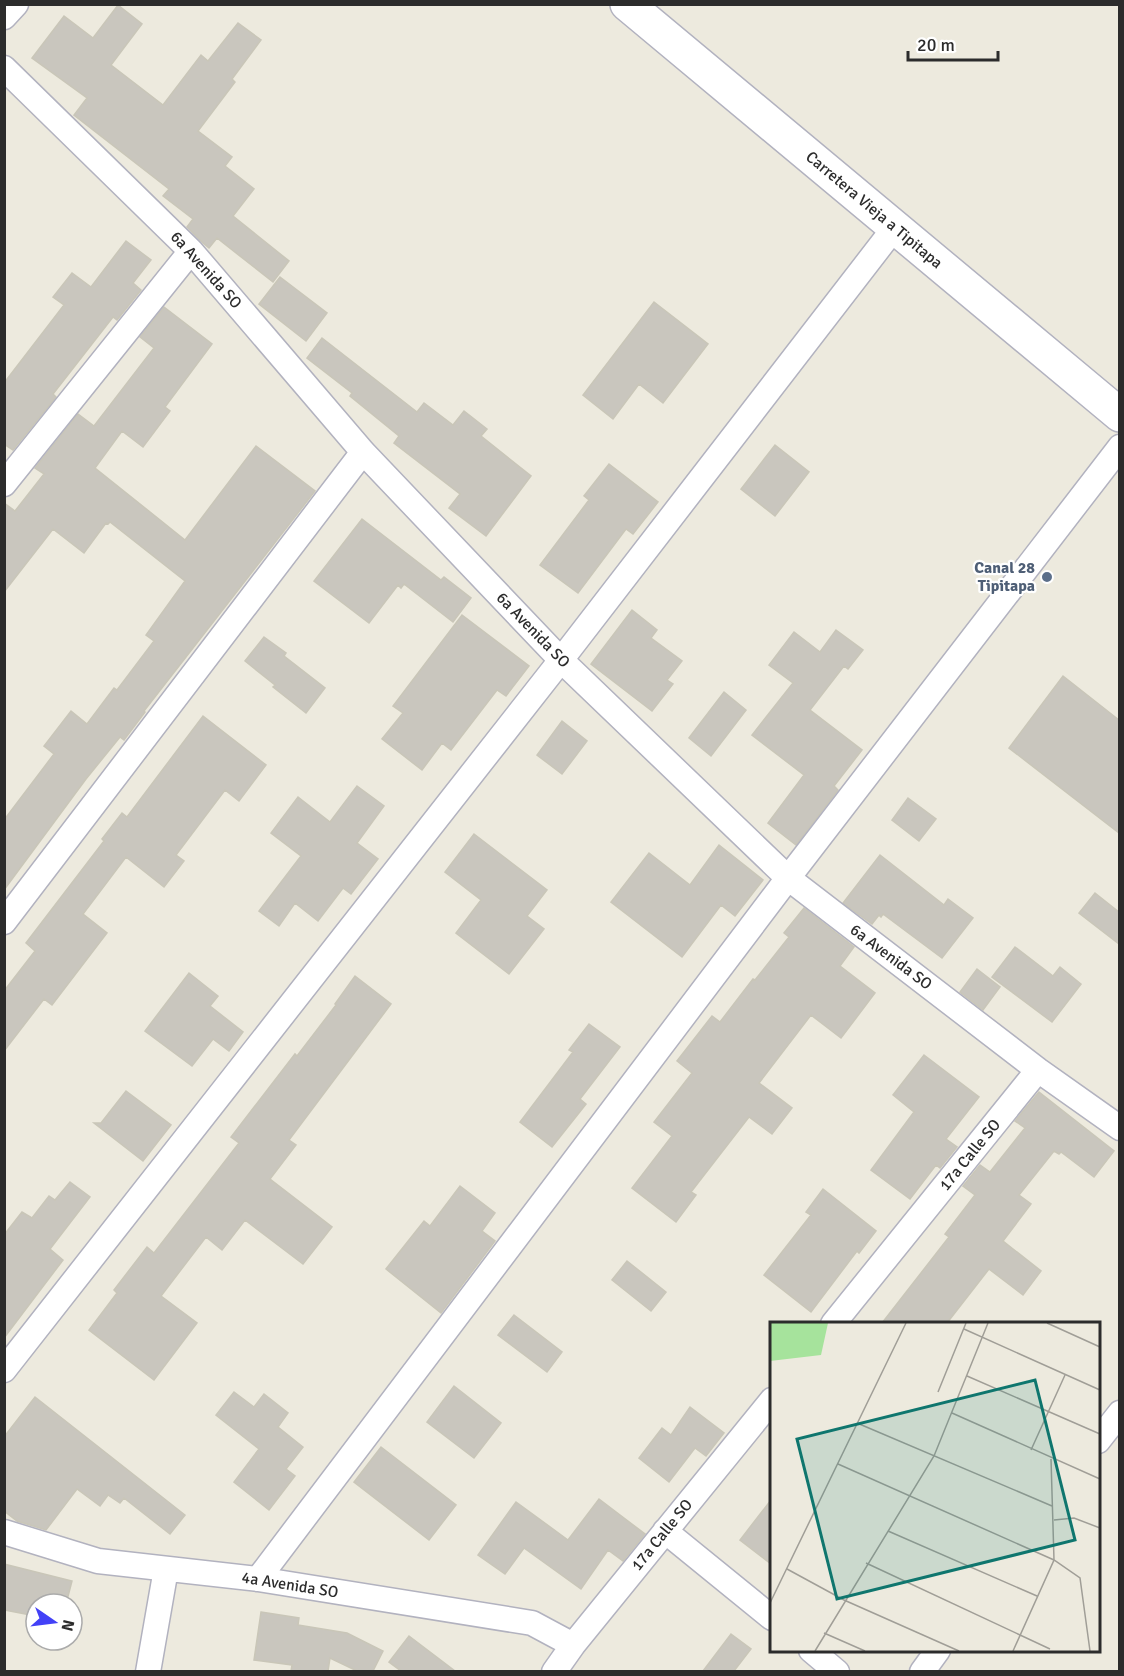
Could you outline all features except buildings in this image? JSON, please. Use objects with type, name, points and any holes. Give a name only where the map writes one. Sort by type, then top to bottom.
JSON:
[{"type":"main road","name":"Carretera Vieja a Tipitapa","points":[[627,4],[1119,415]]},
{"type":"street","points":[[4,17],[16,4]]},
{"type":"street","name":"6a Avenida SO","points":[[4,68],[191,251],[363,452],[561,660],[788,878],[1038,1070],[1119,1128]]},
{"type":"street","points":[[4,1370],[561,660],[895,227]]},
{"type":"street","points":[[4,484],[191,251]]},
{"type":"street","points":[[258,1579],[788,878],[1119,447]]},
{"type":"street","points":[[4,922],[363,452]]},
{"type":"street","name":"17a Calle SO","points":[[834,1322],[1038,1070]]},
{"type":"street","name":"17a Calle SO","points":[[554,1671],[770,1401]]},
{"type":"street","points":[[1100,1438],[1119,1413]]},
{"type":"street","points":[[665,1531],[770,1617]]},
{"type":"street","name":"4a Avenida SO","points":[[4,1532],[98,1561],[258,1579],[532,1623],[573,1645]]},
{"type":"street","points":[[148,1671],[166,1569]]},
{"type":"street","points":[[813,1652],[837,1671]]},
{"type":"street","points":[[922,1671],[936,1652]]},
{"type":"place","name":"Canal 28 Tipitapa","points":[[1047,577]]}]
